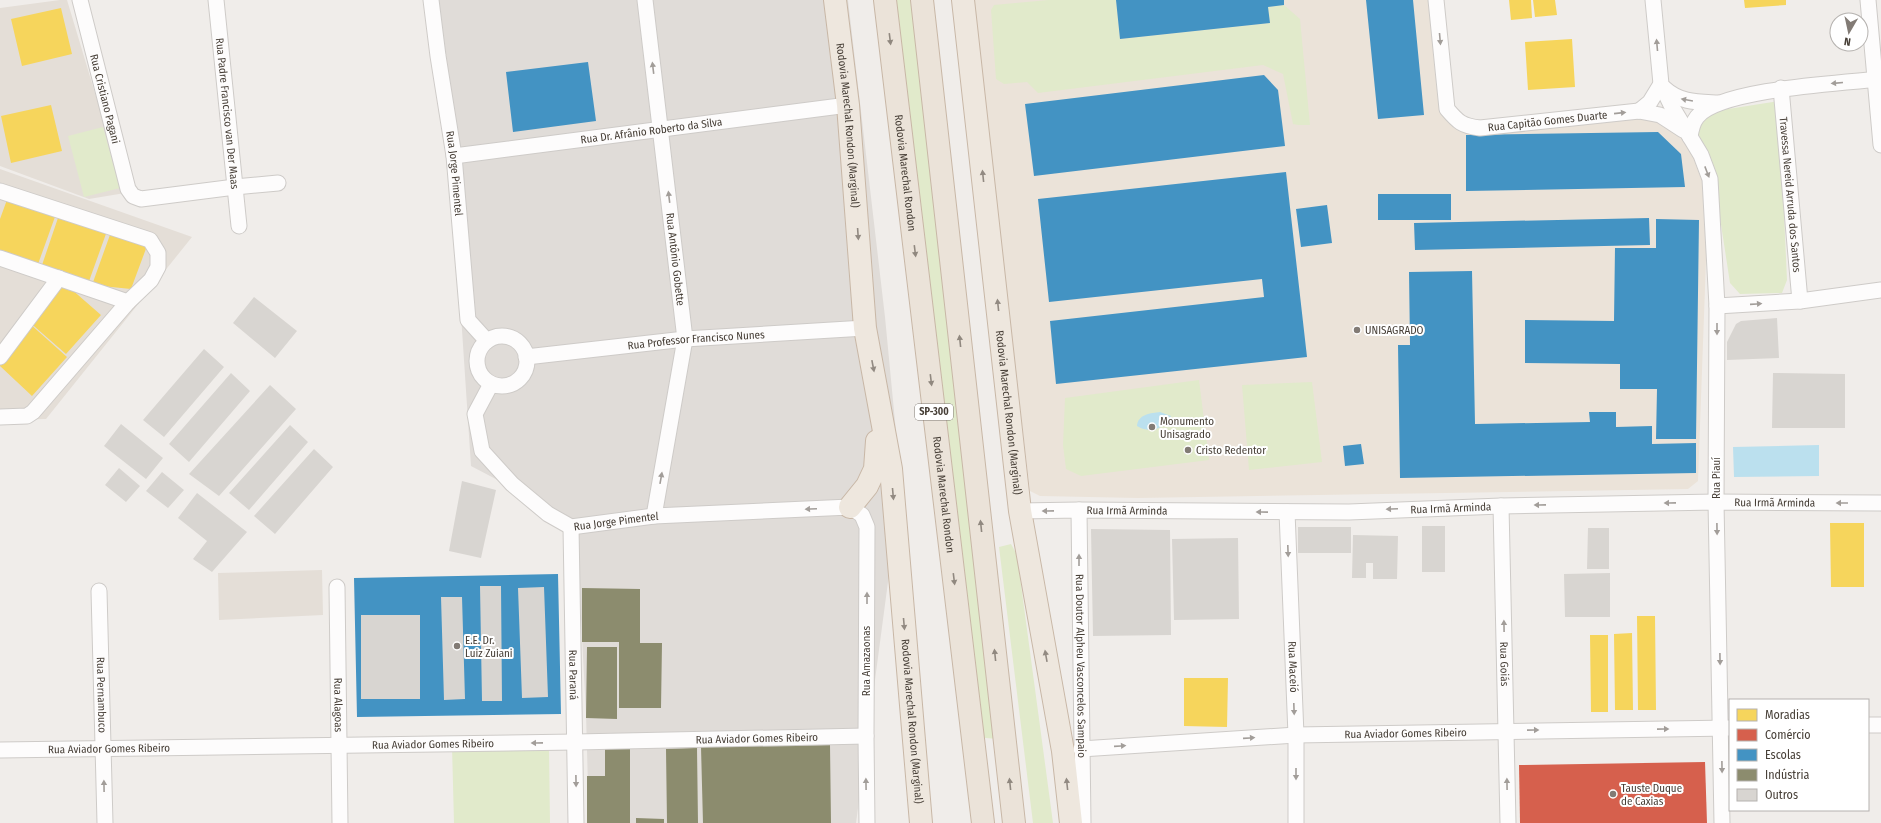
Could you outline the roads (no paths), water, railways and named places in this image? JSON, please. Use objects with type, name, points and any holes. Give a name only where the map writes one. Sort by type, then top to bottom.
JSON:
[{"type":"highway","name":"Rodovia Marechal Rondon (Marginal)","points":[[835,0],[848,106],[865,328],[890,469],[921,823]]},
{"type":"highway","name":"Rodovia Marechal Rondon","points":[[885,0],[983,823]]},
{"type":"highway","name":"SP-300","points":[[922,0],[1014,823]]},
{"type":"highway","name":"Rodovia Marechal Rondon (Marginal)","points":[[963,0],[1020,511],[1063,751],[1071,823]]},
{"type":"highway","points":[[850,507],[867,486],[875,469],[880,408]]},
{"type":"street","name":"Rua Cristiano Pagani","points":[[80,0],[128,189],[133,196],[140,199],[235,187]]},
{"type":"street","name":"Rua Padre Francisco van Der Maas","points":[[216,0],[239,226]]},
{"type":"street","name":"Rua Jorge Pimentel","points":[[431,0],[438,56],[454,156],[468,320],[487,341]]},
{"type":"street","name":"Rua Antônio Gobette","points":[[645,0],[685,339],[654,516]]},
{"type":"street","name":"Rua Capitão Gomes Duarte","points":[[1436,0],[1446,109],[1457,121],[1466,127],[1480,128],[1639,111],[1660,115],[1676,124],[1690,137]]},
{"type":"street","points":[[1639,111],[1650,102],[1661,84],[1653,0]]},
{"type":"street","points":[[1868,0],[1878,80],[1881,145]]},
{"type":"street","points":[[1661,84],[1675,97],[1686,101],[1718,103],[1781,88],[1878,80]]},
{"type":"street","name":"Rua Piauí","points":[[1661,84],[1672,107],[1701,155],[1710,179],[1717,306],[1716,502],[1726,728],[1722,823]]},
{"type":"street","name":"Travessa Nereid Arruda dos Santos","points":[[1781,88],[1800,301]]},
{"type":"street","points":[[1690,137],[1691,131],[1698,116],[1718,103]]},
{"type":"street","name":"Rua Dr. Afrânio Roberto da Silva","points":[[454,156],[848,106]]},
{"type":"street","points":[[235,187],[278,183]]},
{"type":"street","points":[[0,191],[150,240],[158,253],[158,266],[151,280],[128,302],[32,412],[27,416],[0,417]]},
{"type":"street","points":[[0,258],[128,302]]},
{"type":"street","points":[[0,358],[59,278]]},
{"type":"street","points":[[1717,306],[1800,301],[1881,290]]},
{"type":"street","name":"Rua Professor Francisco Nunes","points":[[526,357],[685,339],[865,328]]},
{"type":"street","points":[[498,336],[510,337],[522,346],[526,357],[526,369],[522,376],[516,382],[504,386],[491,384],[484,379],[478,372],[476,364],[479,351],[487,341],[498,336]]},
{"type":"street","name":"Rua Jorge Pimentel","points":[[491,384],[475,414],[482,451],[512,484],[548,514],[571,527],[654,516],[850,507]]},
{"type":"street","name":"Rua Irmã Arminda","points":[[1020,511],[1349,512],[1501,506],[1716,502],[1881,503]]},
{"type":"street","name":"Rua Goiás","points":[[1501,506],[1508,823]]},
{"type":"street","name":"Rua Amazaonas","points":[[850,507],[862,515],[867,527],[867,823]]},
{"type":"street","name":"Rua Doutor Alpheu Vasconcelos Sampaio","points":[[1079,510],[1083,823]]},
{"type":"street","name":"Rua Maceió","points":[[1287,512],[1296,735],[1296,823]]},
{"type":"street","name":"Rua Paraná","points":[[571,527],[576,742],[576,823]]},
{"type":"street","name":"Rua Alagoas","points":[[337,587],[340,823]]},
{"type":"street","name":"Rua Pernambuco","points":[[99,591],[105,823]]},
{"type":"street","points":[[1869,725],[1881,725]]},
{"type":"street","name":"Rua Aviador Gomes Ribeiro","points":[[1081,749],[1296,735],[1726,728]]},
{"type":"street","name":"Rua Aviador Gomes Ribeiro","points":[[0,750],[576,742],[866,736]]},
{"type":"water","points":[[1160,412],[1171,416],[1161,427],[1147,430],[1137,426],[1142,417]]},
{"type":"water","points":[[1819,445],[1819,476],[1734,477],[1733,447]]},
{"type":"place","name":"UNISAGRADO","points":[[1357,330]]},
{"type":"place","name":"Monumento Unisagrado","points":[[1152,427]]},
{"type":"place","name":"Cristo Redentor","points":[[1188,450]]},
{"type":"place","name":"E.E. Dr. Luiz Zuiani","points":[[457,646]]},
{"type":"place","name":"Tauste Duque de Caxias","points":[[1613,794]]}]
